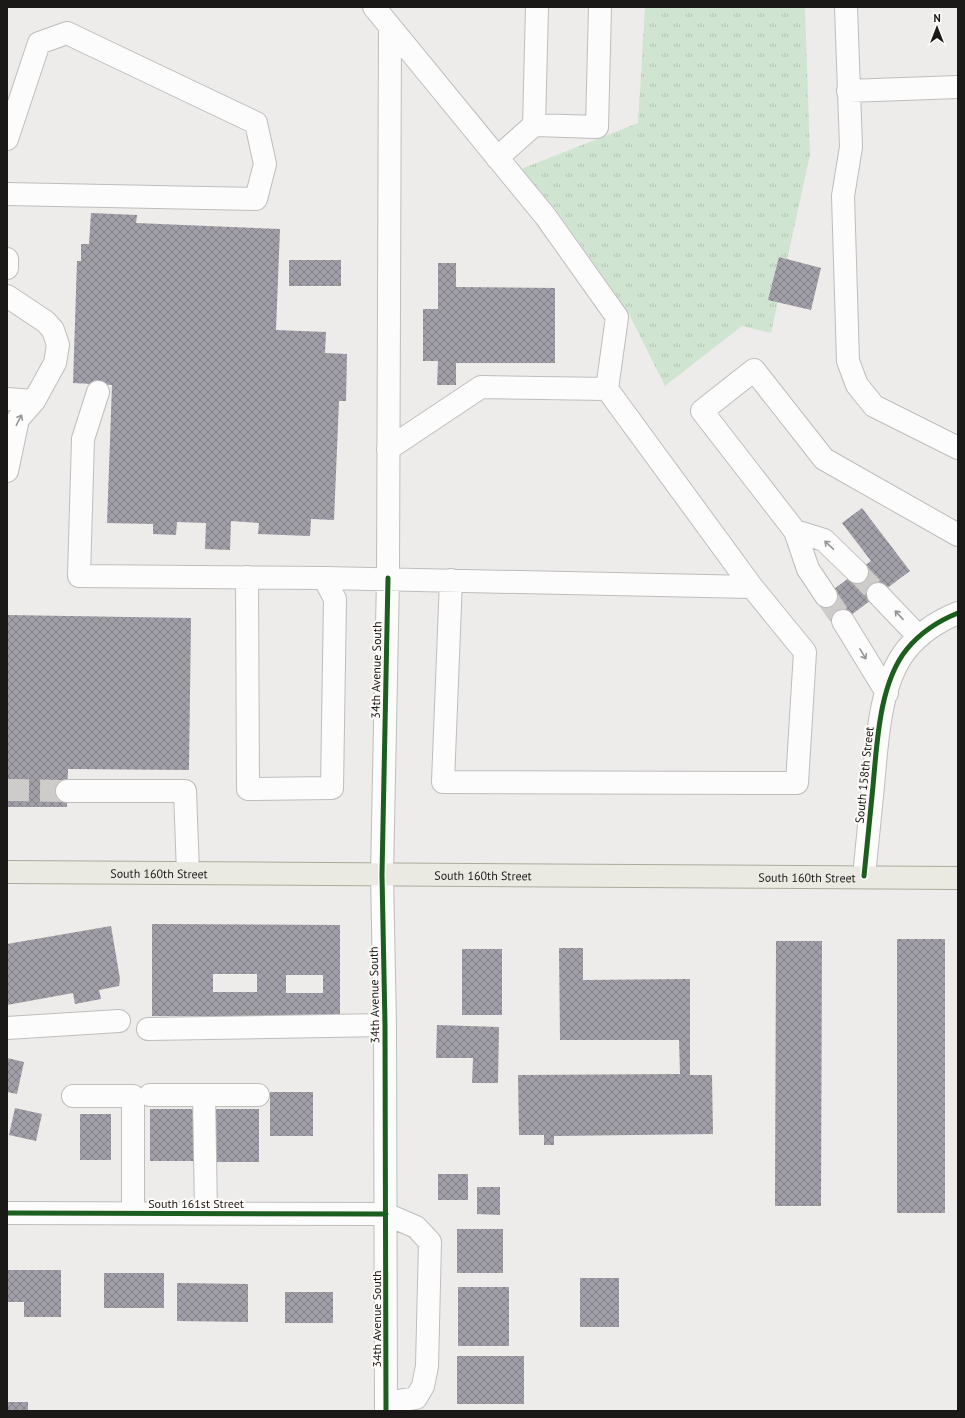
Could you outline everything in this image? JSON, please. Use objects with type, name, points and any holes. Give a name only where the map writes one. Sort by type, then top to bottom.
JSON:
[{"type":"main road","name":"South 160th Street","points":[[7,872],[382,875],[864,876],[958,878]]},
{"type":"street","points":[[374,7],[546,217],[617,317],[606,389],[752,587],[805,652],[797,783],[443,782],[451,580]]},
{"type":"street","points":[[534,125],[537,7]]},
{"type":"street","points":[[497,158],[534,125],[597,127],[600,7]]},
{"type":"street","points":[[846,7],[851,147],[843,196],[848,361],[857,384],[874,406],[958,448]]},
{"type":"street","name":"34th Avenue South","points":[[386,1407],[385,1025],[382,875],[388,578],[390,28]]},
{"type":"street","points":[[7,139],[39,42],[67,33],[256,123],[265,164],[256,199],[7,194]]},
{"type":"street","points":[[848,91],[958,87]]},
{"type":"street","points":[[7,259],[7,268]]},
{"type":"street","points":[[7,296],[46,322],[53,330],[58,345],[55,363],[34,401],[18,420],[7,467]]},
{"type":"street","points":[[826,596],[808,568],[795,531],[702,410],[754,370],[824,459],[958,535]]},
{"type":"street","points":[[388,449],[481,387],[606,389]]},
{"type":"street","points":[[98,392],[83,439],[79,576],[388,578],[752,587]]},
{"type":"street","points":[[7,399],[34,401]]},
{"type":"street","points":[[795,531],[824,540],[857,572]]},
{"type":"street","points":[[246,578],[248,789],[332,788],[335,599],[324,578]]},
{"type":"street","points":[[878,594],[919,637]]},
{"type":"street","name":"South 158th Street","points":[[864,876],[879,726],[891,678],[906,650],[919,637],[939,620],[958,613]]},
{"type":"street","points":[[843,621],[887,693]]},
{"type":"street","points":[[68,791],[185,791],[188,873]]},
{"type":"street","points":[[7,1028],[119,1021]]},
{"type":"street","points":[[148,1029],[385,1025]]},
{"type":"street","points":[[150,1094],[258,1095]]},
{"type":"street","points":[[204,1094],[206,1213]]},
{"type":"street","points":[[73,1096],[133,1096],[133,1213]]},
{"type":"street","name":"South 161st Street","points":[[7,1213],[386,1214]]},
{"type":"street","points":[[386,1214],[416,1227],[430,1242],[429,1339],[427,1366],[423,1386],[416,1398],[386,1407]]},
{"type":"green space","points":[[645,7],[805,7],[810,155],[771,333],[742,326],[665,386],[628,312],[557,211],[521,169],[638,123]]},
{"type":"building","points":[[91,213],[137,215],[136,223],[280,229],[276,330],[326,332],[325,353],[347,354],[346,401],[339,401],[334,520],[311,519],[310,536],[258,534],[259,523],[231,521],[230,550],[205,549],[206,523],[177,522],[176,535],[153,534],[153,524],[107,523],[112,385],[73,383],[77,261],[81,261],[81,244],[89,244]]},
{"type":"building","points":[[779,257],[821,268],[811,310],[768,300]]},
{"type":"building","points":[[289,260],[341,260],[341,286],[289,286]]},
{"type":"building","points":[[438,263],[456,263],[456,287],[555,288],[555,363],[456,363],[456,385],[437,385],[438,361],[423,361],[423,309],[438,309]]},
{"type":"building","points":[[862,508],[910,571],[835,627],[817,602],[871,561],[842,523]]},
{"type":"building","points":[[7,615],[191,618],[189,770],[68,769],[67,807],[7,807]]},
{"type":"building","points":[[152,924],[340,925],[340,1017],[152,1016]],"holes":[[[213,974],[257,974],[257,992],[213,992]],[[286,975],[323,975],[323,993],[286,993]]]},
{"type":"building","points":[[111,926],[120,979],[119,986],[99,990],[101,999],[75,1004],[73,993],[7,1005],[7,944]]},
{"type":"building","points":[[897,939],[945,939],[945,1213],[897,1213]]},
{"type":"building","points":[[776,941],[822,941],[821,1206],[775,1206]]},
{"type":"building","points":[[559,948],[583,948],[583,980],[690,979],[690,1075],[712,1075],[713,1134],[554,1136],[554,1145],[544,1145],[544,1135],[519,1135],[518,1075],[680,1074],[679,1040],[560,1040]]},
{"type":"building","points":[[462,949],[502,949],[502,1015],[462,1015]]},
{"type":"building","points":[[437,1025],[499,1027],[498,1083],[472,1083],[473,1058],[436,1058]]},
{"type":"building","points":[[7,1058],[24,1062],[17,1094],[7,1092]]},
{"type":"building","points":[[270,1092],[313,1092],[313,1136],[270,1136]]},
{"type":"building","points":[[15,1108],[42,1114],[36,1141],[9,1135]]},
{"type":"building","points":[[150,1109],[197,1109],[197,1161],[150,1161]]},
{"type":"building","points":[[215,1109],[259,1109],[259,1162],[215,1162]]},
{"type":"building","points":[[80,1114],[111,1114],[111,1160],[80,1160]]},
{"type":"building","points":[[438,1174],[468,1174],[468,1200],[438,1200]]},
{"type":"building","points":[[477,1187],[500,1187],[500,1215],[477,1214]]},
{"type":"building","points":[[457,1229],[503,1229],[503,1273],[457,1273]]},
{"type":"building","points":[[8,1270],[61,1270],[61,1317],[24,1317],[24,1302],[8,1302]]},
{"type":"building","points":[[104,1273],[164,1273],[164,1308],[104,1308]]},
{"type":"building","points":[[580,1278],[619,1278],[619,1327],[580,1327]]},
{"type":"building","points":[[177,1283],[248,1284],[248,1322],[177,1321]]},
{"type":"building","points":[[458,1287],[509,1287],[509,1346],[458,1346]]},
{"type":"building","points":[[285,1292],[333,1292],[333,1323],[285,1323]]},
{"type":"building","points":[[457,1356],[524,1356],[524,1404],[457,1404]]},
{"type":"building","points":[[7,1402],[28,1402],[28,1411],[7,1411]]},
{"type":"tunnel","points":[[857,572],[878,594]]},
{"type":"tunnel","points":[[826,596],[843,621]]},
{"type":"tunnel","points":[[7,790],[67,791]]},
{"type":"cycle path","points":[[386,1411],[385,1025],[382,875],[388,578]]},
{"type":"cycle path","points":[[864,876],[878,733],[890,679],[907,649],[918,637],[937,623],[958,613]]},
{"type":"cycle path","points":[[7,1213],[386,1214]]}]
